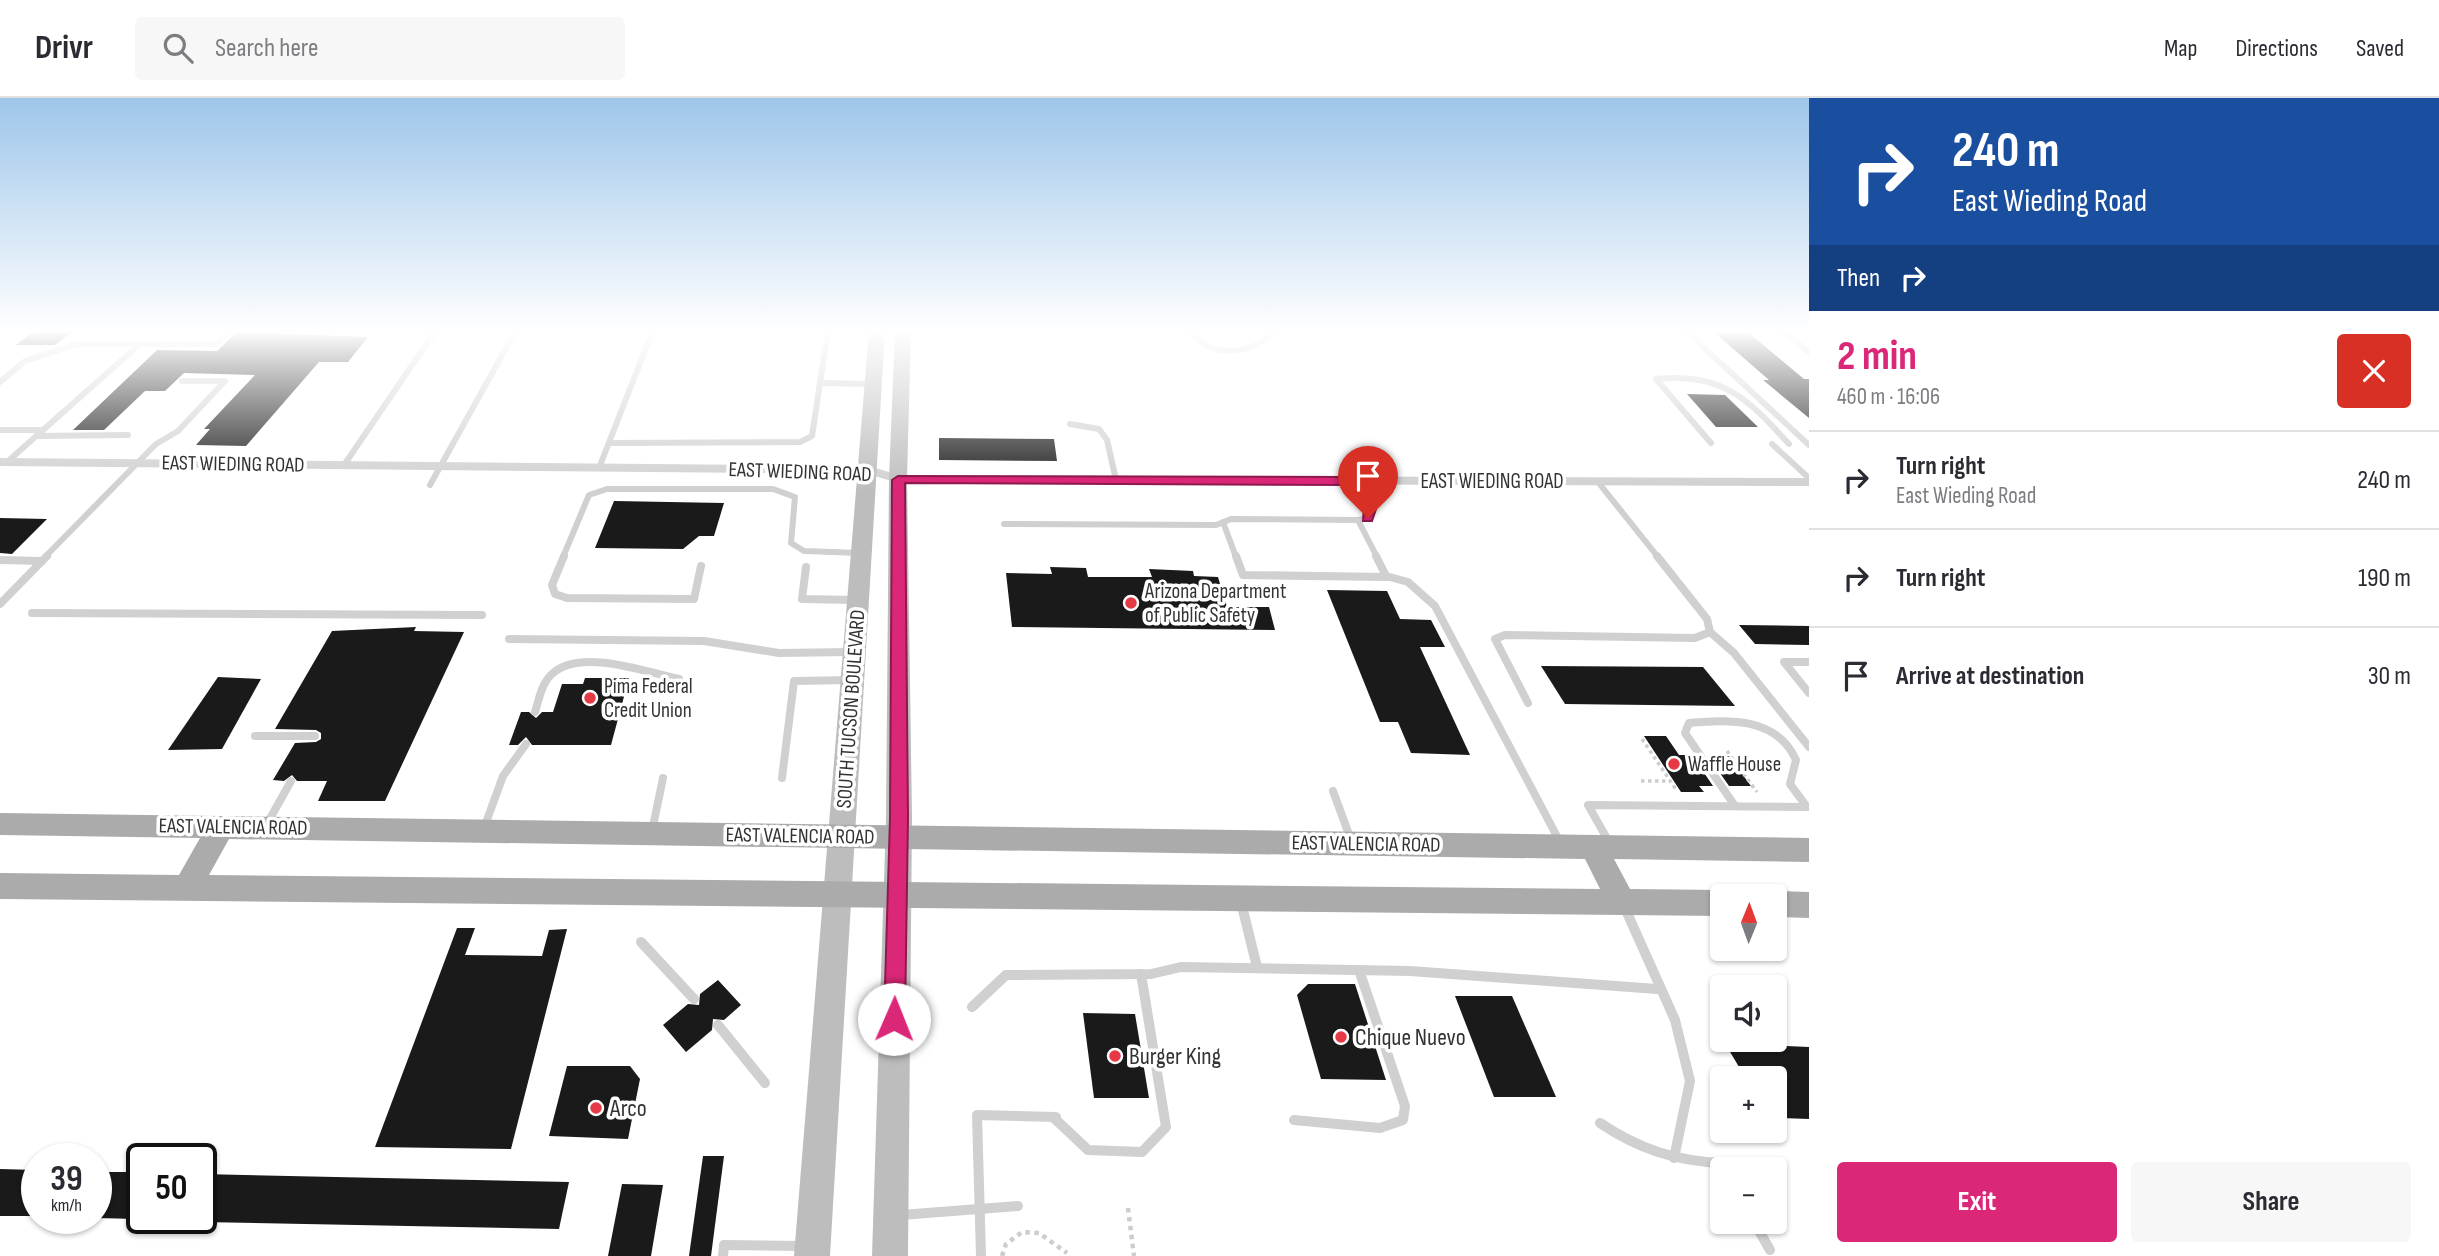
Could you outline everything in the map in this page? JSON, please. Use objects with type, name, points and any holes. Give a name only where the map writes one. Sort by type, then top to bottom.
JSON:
[{"type":"main road","name":"SOUTH TUCSON BOULEVARD","points":[[812,1251],[874,384]]},
{"type":"main road","name":"SOUTH TUCSON BOULEVARD","points":[[890,1256],[901,384]]},
{"type":"main road","name":"EAST VALENCIA ROAD","points":[[0,824],[897,839],[1809,849]]},
{"type":"main road","points":[[188,886],[221,827]]},
{"type":"main road","points":[[1602,847],[1621,901]]},
{"type":"main road","points":[[0,886],[1710,903]]},
{"type":"main road","points":[[1787,904],[1809,905]]},
{"type":"street","name":"EAST WIEDING ROAD","points":[[3,462],[869,471],[898,480],[1809,480]]},
{"type":"lane","points":[[3,462],[95,384]]},
{"type":"lane","points":[[0,604],[156,444],[178,430],[222,384]]},
{"type":"lane","points":[[344,465],[399,384]]},
{"type":"lane","points":[[430,485],[486,384]]},
{"type":"lane","points":[[599,468],[632,384]]},
{"type":"lane","points":[[609,443],[800,442],[812,436],[820,384]]},
{"type":"lane","points":[[1660,384],[1711,443]]},
{"type":"lane","points":[[1722,384],[1751,402],[1789,444]]},
{"type":"lane","points":[[1743,384],[1809,445]]},
{"type":"lane","points":[[1070,424],[1099,429],[1107,440],[1116,480]]},
{"type":"lane","points":[[0,429],[43,430]]},
{"type":"lane","points":[[36,436],[128,435]]},
{"type":"lane","points":[[1772,444],[1809,480]]},
{"type":"lane","points":[[1004,524],[1216,525],[1231,519],[1368,518],[1371,506],[1356,481]]},
{"type":"lane","points":[[1598,482],[1707,619],[1710,632],[1734,653],[1809,747]]},
{"type":"lane","points":[[701,566],[694,598],[567,598],[555,594],[552,585],[589,495],[607,489],[773,489],[795,497],[792,543],[804,551],[863,553]]},
{"type":"lane","points":[[1357,520],[1387,576]]},
{"type":"lane","points":[[1223,522],[1243,575],[1387,576],[1408,582],[1435,606],[1563,847]]},
{"type":"lane","points":[[0,561],[42,561]]},
{"type":"lane","points":[[806,567],[802,599],[859,600]]},
{"type":"lane","points":[[32,614],[482,615]]},
{"type":"lane","points":[[1528,703],[1495,639],[1505,635],[1695,638],[1710,632]]},
{"type":"lane","points":[[509,639],[704,641],[779,653],[855,652]]},
{"type":"lane","points":[[535,712],[541,691],[554,671],[572,663],[598,662],[679,679]]},
{"type":"lane","points":[[1809,662],[1784,663],[1809,693]]},
{"type":"lane","points":[[782,778],[793,681],[853,680]]},
{"type":"lane","points":[[1735,806],[1685,733],[1685,727],[1689,723],[1745,723],[1775,732],[1797,758],[1799,766],[1790,784],[1808,807]]},
{"type":"lane","points":[[255,736],[315,736]]},
{"type":"lane","points":[[484,831],[503,775],[526,744]]},
{"type":"lane","points":[[651,833],[663,778]]},
{"type":"lane","points":[[264,828],[291,781]]},
{"type":"lane","points":[[1332,791],[1353,844]]},
{"type":"lane","points":[[1602,847],[1588,804],[1808,807]]},
{"type":"lane","points":[[1240,899],[1257,967]]},
{"type":"lane","points":[[1621,901],[1675,1020],[1690,1082],[1674,1158]]},
{"type":"lane","points":[[641,942],[694,999]]},
{"type":"lane","points":[[972,1007],[1006,975],[1141,974],[1181,967],[1410,971],[1657,989]]},
{"type":"lane","points":[[1294,1120],[1380,1128],[1403,1120],[1405,1106],[1359,970]]},
{"type":"lane","points":[[981,1256],[976,1115],[1055,1117],[1088,1150],[1142,1152],[1166,1127],[1141,974]]},
{"type":"lane","points":[[718,1025],[765,1083]]},
{"type":"lane","points":[[1600,1123],[1634,1147],[1690,1162],[1710,1163]]},
{"type":"lane","points":[[891,1215],[979,1211],[1018,1206]]},
{"type":"lane","points":[[1761,1234],[1770,1250]]},
{"type":"lane","points":[[723,1256],[724,1245],[812,1251]]},
{"type":"path","points":[[1642,739],[1686,806]]},
{"type":"path","points":[[1641,781],[1670,782]]},
{"type":"path","points":[[1128,1208],[1134,1256]]},
{"type":"path","points":[[1002,1256],[1006,1244],[1022,1232],[1039,1233],[1067,1253]]},
{"type":"building","points":[[121,384],[172,384],[165,391],[145,391],[104,430],[73,430]]},
{"type":"building","points":[[246,384],[300,384],[246,446],[196,445],[210,429],[204,429]]},
{"type":"building","points":[[1768,384],[1809,384],[1809,418]]},
{"type":"building","points":[[1687,394],[1725,395],[1758,427],[1716,427]]},
{"type":"building","points":[[939,438],[1054,439],[1057,461],[939,460]]},
{"type":"building","points":[[614,501],[724,503],[714,536],[699,536],[683,549],[595,548]]},
{"type":"building","points":[[0,518],[47,519],[12,554],[0,553]]},
{"type":"building","points":[[1050,567],[1086,568],[1088,577],[1152,577],[1149,569],[1193,571],[1194,576],[1218,577],[1227,607],[1269,607],[1275,630],[1012,627],[1006,573],[1052,574]]},
{"type":"building","points":[[1327,590],[1387,591],[1400,619],[1431,620],[1445,647],[1420,647],[1470,755],[1411,753],[1398,722],[1380,722]]},
{"type":"building","points":[[1739,625],[1809,626],[1809,645],[1755,644]]},
{"type":"building","points":[[416,627],[414,631],[464,632],[385,801],[318,801],[327,781],[297,781],[292,775],[284,781],[273,780],[295,743],[316,742],[321,739],[321,733],[316,730],[275,729],[332,631]]},
{"type":"building","points":[[1541,666],[1703,667],[1735,706],[1565,704]]},
{"type":"building","points":[[218,677],[261,679],[222,749],[168,750]]},
{"type":"building","name":"Pima Federal Credit Union","points":[[585,678],[629,678],[611,745],[532,745],[526,737],[518,745],[509,745],[521,712],[529,712],[536,718],[542,712],[553,712],[562,684],[583,684]]},
{"type":"building","name":"Waffle House","points":[[1644,736],[1666,736],[1679,755],[1692,755],[1713,786],[1699,786],[1704,792],[1681,792]]},
{"type":"building","points":[[1708,756],[1729,756],[1751,786],[1729,786]]},
{"type":"building","points":[[457,928],[475,928],[465,955],[542,956],[549,930],[567,929],[511,1149],[375,1147]]},
{"type":"building","name":"Arco","points":[[718,980],[741,1005],[724,1020],[713,1019],[712,1030],[686,1052],[663,1025],[688,1004],[699,1005],[700,994]]},
{"type":"building","name":"Chique Nuevo","points":[[1308,984],[1355,984],[1386,1080],[1321,1079],[1297,995]]},
{"type":"building","points":[[1455,996],[1512,996],[1556,1097],[1494,1097]]},
{"type":"building","name":"Burger King","points":[[1083,1013],[1135,1014],[1149,1098],[1094,1098]]},
{"type":"building","points":[[1787,1046],[1809,1047],[1809,1119],[1787,1118],[1787,1066],[1738,1066],[1730,1052],[1787,1052]]},
{"type":"building","name":"Arco","points":[[567,1066],[630,1066],[640,1079],[628,1139],[549,1136]]},
{"type":"building","points":[[703,1156],[724,1156],[711,1256],[689,1256]]},
{"type":"building","points":[[0,1169],[21,1170],[21,1216],[0,1216]]},
{"type":"building","points":[[112,1172],[126,1172],[126,1219],[112,1218]]},
{"type":"building","points":[[217,1174],[569,1182],[559,1229],[217,1222]]},
{"type":"building","points":[[622,1184],[663,1185],[651,1256],[608,1256]]},
{"type":"place","name":"Arizona Department of Public Safety","points":[[1131,603]]},
{"type":"place","name":"Pima Federal Credit Union","points":[[590,698]]},
{"type":"place","name":"Waffle House","points":[[1674,764]]},
{"type":"place","name":"Chique Nuevo","points":[[1341,1037]]},
{"type":"place","name":"Burger King","points":[[1115,1056]]},
{"type":"place","name":"Arco","points":[[596,1108]]},
{"type":"route","points":[[894,1019],[899,818],[898,480],[1356,481],[1371,506],[1368,518]]}]
